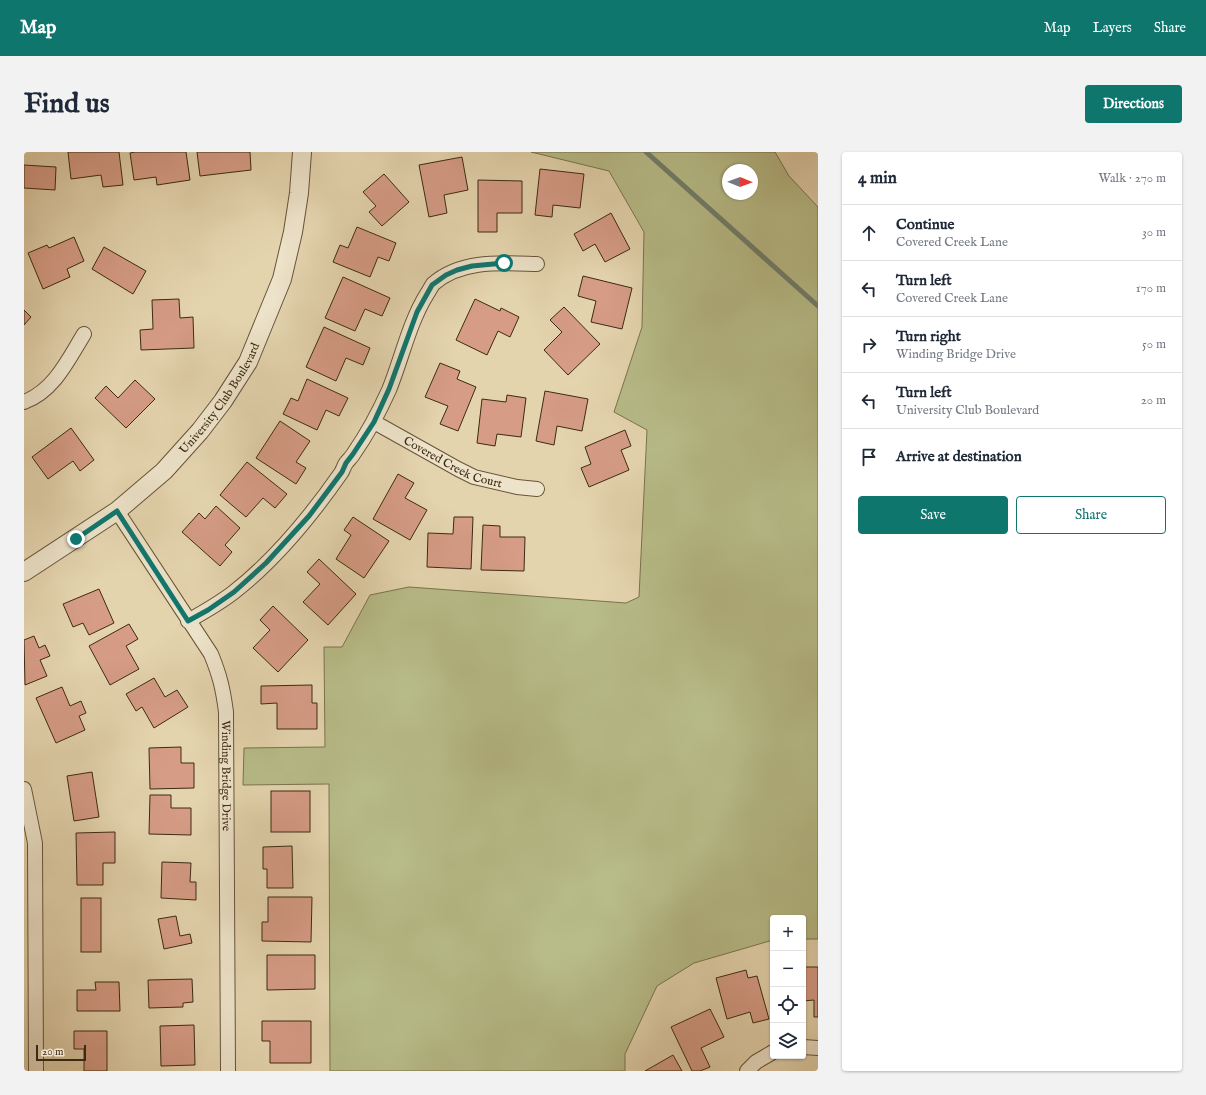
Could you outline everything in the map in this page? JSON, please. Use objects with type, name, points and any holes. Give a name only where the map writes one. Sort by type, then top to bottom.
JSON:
[{"type":"street","name":"University Club Boulevard","points":[[24,572],[117,511],[164,471],[200,431],[223,401],[248,362],[282,279],[296,212],[302,152]]},
{"type":"street","points":[[188,621],[208,610],[234,592],[266,563],[309,516],[342,472],[346,463],[374,422],[389,389],[417,312],[432,285],[446,275],[472,266],[504,263],[538,264]]},
{"type":"street","points":[[24,402],[34,398],[55,380],[84,334]]},
{"type":"street","name":"Covered Creek Court","points":[[374,422],[458,469],[474,476],[517,487],[537,489]]},
{"type":"street","name":"Winding Bridge Drive","points":[[117,511],[211,654],[221,680],[226,712],[228,1071]]},
{"type":"street","points":[[24,789],[35,843],[36,1071]]},
{"type":"street","points":[[806,1048],[818,1048]]},
{"type":"street","points":[[747,1071],[756,1062],[770,1054]]},
{"type":"green space","points":[[531,152],[775,152],[789,176],[818,207],[818,939],[806,939],[806,915],[770,915],[770,941],[694,963],[657,986],[625,1054],[625,1071],[330,1071],[329,784],[243,785],[244,748],[325,747],[324,647],[342,647],[370,595],[409,587],[626,603],[639,597],[647,430],[614,412],[642,327],[644,232],[609,171]]},
{"type":"building","points":[[68,152],[119,152],[123,185],[103,187],[101,175],[71,179]]},
{"type":"building","points":[[186,152],[190,180],[157,185],[156,177],[134,180],[130,153]]},
{"type":"building","points":[[197,152],[250,152],[251,170],[200,176]]},
{"type":"building","points":[[462,157],[468,190],[444,195],[447,213],[429,217],[419,165]]},
{"type":"building","points":[[24,165],[56,167],[55,190],[24,188]]},
{"type":"building","points":[[540,169],[584,174],[580,208],[553,205],[552,217],[535,215]]},
{"type":"building","points":[[384,174],[409,202],[382,226],[369,212],[376,206],[363,192]]},
{"type":"building","points":[[478,180],[522,181],[522,213],[497,213],[497,232],[478,232]]},
{"type":"building","points":[[611,213],[630,249],[605,262],[595,244],[583,251],[574,234]]},
{"type":"building","points":[[357,227],[396,243],[389,261],[378,257],[370,277],[333,262],[340,245],[348,248]]},
{"type":"building","points":[[74,237],[84,261],[67,269],[70,277],[43,289],[28,253],[47,245],[49,248]]},
{"type":"building","points":[[104,247],[146,271],[133,294],[92,269]]},
{"type":"building","points":[[583,276],[632,288],[622,329],[591,322],[596,301],[578,296]]},
{"type":"building","points":[[343,277],[390,298],[382,316],[365,309],[355,331],[325,318]]},
{"type":"building","points":[[179,299],[180,318],[193,317],[194,348],[141,350],[140,330],[153,329],[152,300]]},
{"type":"building","points":[[475,299],[500,311],[501,308],[519,317],[510,337],[498,331],[487,355],[456,340]]},
{"type":"building","points":[[564,307],[600,344],[568,375],[544,350],[562,332],[550,320]]},
{"type":"building","points":[[24,310],[31,317],[24,325]]},
{"type":"building","points":[[324,327],[370,348],[363,365],[346,358],[336,381],[306,367]]},
{"type":"building","points":[[440,363],[460,371],[457,379],[476,387],[458,431],[440,424],[448,406],[425,397]]},
{"type":"building","points":[[307,379],[348,398],[339,416],[326,410],[317,430],[283,414],[291,398],[298,401]]},
{"type":"building","points":[[135,380],[155,399],[126,428],[95,398],[106,386],[118,398]]},
{"type":"building","points":[[545,391],[588,399],[582,431],[557,426],[554,445],[536,441]]},
{"type":"building","points":[[507,395],[526,398],[521,437],[497,434],[495,446],[477,443],[482,399],[506,402]]},
{"type":"building","points":[[280,421],[310,441],[296,462],[306,468],[296,484],[256,458]]},
{"type":"building","points":[[71,428],[94,460],[80,471],[73,461],[48,479],[32,457]]},
{"type":"building","points":[[625,430],[631,446],[621,450],[629,470],[589,487],[581,468],[591,464],[585,447]]},
{"type":"building","points":[[247,462],[287,494],[275,508],[263,498],[246,517],[220,495]]},
{"type":"building","points":[[398,474],[414,483],[405,498],[427,510],[410,540],[373,519]]},
{"type":"building","points":[[216,506],[240,528],[225,545],[232,552],[220,566],[182,532],[199,513],[205,519]]},
{"type":"building","points":[[353,517],[389,541],[364,578],[336,559],[351,535],[344,530]]},
{"type":"building","points":[[454,517],[473,517],[471,569],[427,567],[428,533],[453,534]]},
{"type":"building","points":[[483,525],[500,526],[500,537],[525,537],[524,571],[481,570]]},
{"type":"building","points":[[319,559],[356,594],[328,625],[303,602],[320,584],[307,572]]},
{"type":"building","points":[[99,589],[114,623],[89,635],[83,623],[73,627],[63,604]]},
{"type":"building","points":[[273,606],[308,640],[278,672],[253,648],[270,630],[260,620]]},
{"type":"building","points":[[129,624],[138,639],[126,646],[139,669],[110,685],[89,646]]},
{"type":"building","points":[[34,636],[39,648],[45,645],[50,656],[40,660],[47,676],[25,685],[24,640]]},
{"type":"building","points":[[154,678],[165,697],[177,690],[188,707],[154,728],[142,707],[136,711],[126,694]]},
{"type":"building","points":[[312,685],[312,703],[317,703],[317,729],[277,729],[277,703],[261,704],[261,686]]},
{"type":"building","points":[[62,687],[70,706],[81,701],[86,713],[79,716],[85,730],[56,743],[36,698]]},
{"type":"building","points":[[181,747],[181,763],[194,763],[194,788],[150,789],[149,748]]},
{"type":"building","points":[[92,772],[99,817],[74,821],[67,776]]},
{"type":"building","points":[[271,791],[310,791],[310,832],[271,832]]},
{"type":"building","points":[[150,795],[171,795],[171,808],[191,808],[191,835],[149,834]]},
{"type":"building","points":[[115,832],[115,863],[103,863],[103,885],[77,885],[76,833]]},
{"type":"building","points":[[292,846],[293,888],[267,888],[267,869],[263,869],[263,847]]},
{"type":"building","points":[[162,862],[191,863],[190,882],[196,882],[196,900],[161,898]]},
{"type":"building","points":[[268,897],[312,897],[311,942],[262,941],[262,922],[268,922]]},
{"type":"building","points":[[81,898],[101,898],[101,952],[81,952]]},
{"type":"building","points":[[176,916],[180,936],[190,934],[192,943],[164,949],[158,919]]},
{"type":"building","points":[[267,955],[315,955],[315,989],[267,990]]},
{"type":"building","points":[[806,967],[818,967],[818,1017],[814,1017],[814,1000],[806,1001]]},
{"type":"building","points":[[746,970],[748,978],[757,976],[769,1019],[753,1023],[750,1012],[727,1019],[716,978]]},
{"type":"building","points":[[192,979],[193,1002],[183,1003],[183,1007],[149,1008],[148,980]]},
{"type":"building","points":[[95,982],[119,982],[120,1011],[77,1011],[77,990],[96,990]]},
{"type":"building","points":[[710,1009],[724,1037],[701,1048],[710,1067],[700,1071],[692,1071],[671,1027]]},
{"type":"building","points":[[262,1021],[311,1021],[311,1063],[270,1063],[270,1041],[262,1041]]},
{"type":"building","points":[[194,1025],[195,1065],[161,1066],[160,1026]]},
{"type":"building","points":[[74,1031],[107,1031],[107,1071],[84,1071],[84,1049],[74,1049]]},
{"type":"building","points":[[673,1055],[682,1071],[645,1071]]},
{"type":"waterway","points":[[646,152],[818,306]]},
{"type":"route","points":[[76,539],[117,511],[188,621],[208,610],[234,592],[266,563],[309,516],[342,472],[346,463],[374,422],[389,389],[417,312],[432,285],[446,275],[457,270],[472,266],[504,263]]}]
